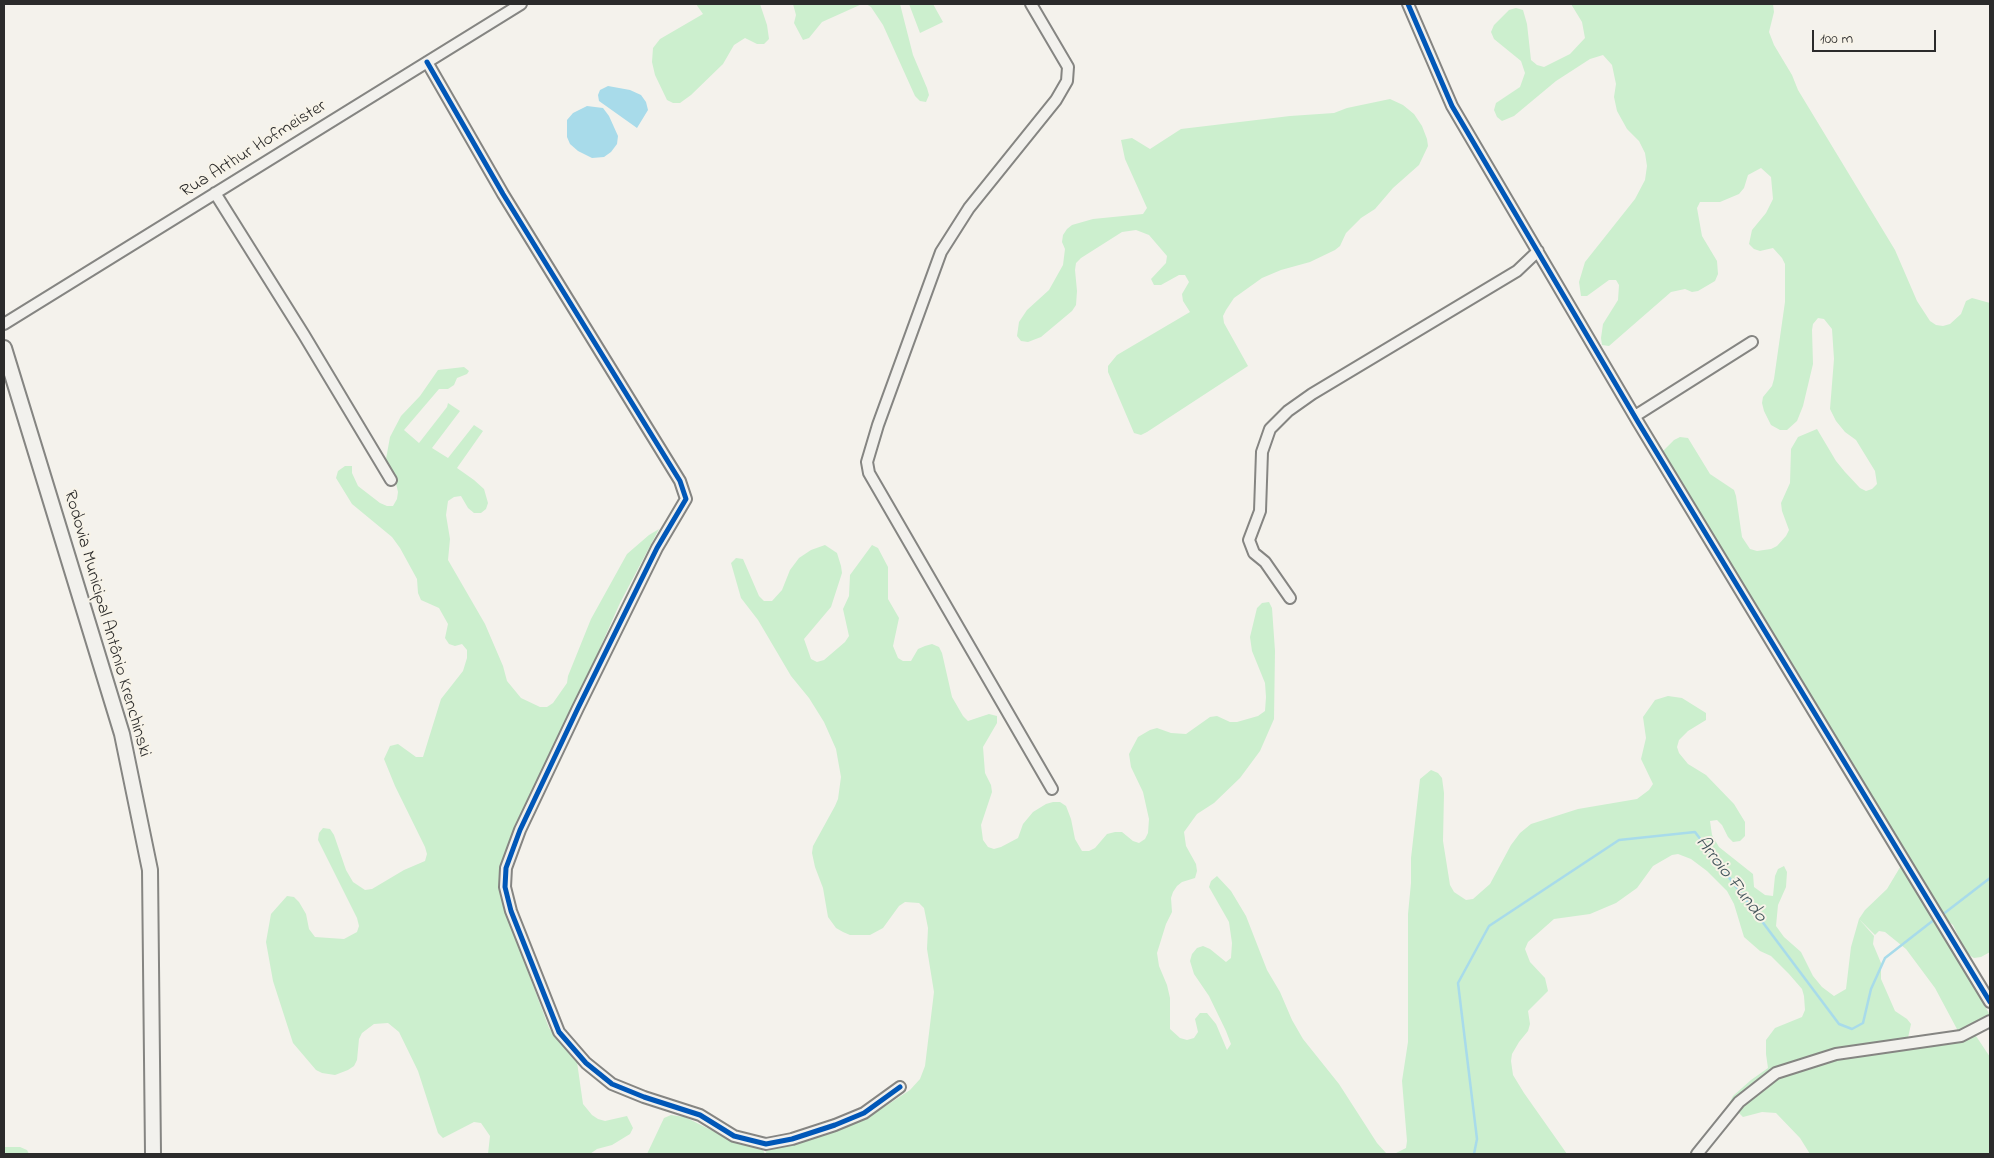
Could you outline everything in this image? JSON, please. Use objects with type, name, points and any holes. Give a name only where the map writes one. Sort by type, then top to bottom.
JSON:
[{"type":"main road","name":"Rodovia Municipal Antônio Krenchinski","points":[[4,348],[122,734],[150,870],[153,1154]]},
{"type":"street","name":"Rua Arthur Hofmeister","points":[[4,324],[521,4]]},
{"type":"street","points":[[1031,4],[1068,67],[1067,81],[1056,100],[969,208],[941,252],[878,425],[867,462],[869,473],[1052,790]]},
{"type":"street","points":[[1408,4],[1452,106],[1635,416],[1990,1002]]},
{"type":"street","points":[[427,62],[503,194],[680,481],[686,499],[656,548],[520,830],[506,868],[505,886],[512,910],[559,1032],[586,1063],[612,1084],[700,1115],[734,1136],[766,1144],[792,1139],[864,1113],[900,1087]]},
{"type":"street","points":[[215,194],[298,326],[391,480]]},
{"type":"street","points":[[1290,598],[1265,562],[1254,554],[1249,540],[1260,511],[1262,452],[1270,429],[1288,411],[1312,394],[1516,271],[1538,251]]},
{"type":"street","points":[[1635,416],[1752,342]]},
{"type":"street","points":[[1697,1154],[1739,1102],[1776,1073],[1836,1054],[1961,1036],[1990,1020]]},
{"type":"green space","points":[[696,4],[760,4],[767,25],[769,39],[764,44],[757,44],[745,38],[734,45],[723,64],[691,95],[680,103],[673,103],[667,100],[655,75],[652,62],[653,48],[660,39],[703,14]]},
{"type":"green space","points":[[793,4],[862,4],[822,22],[809,38],[803,40],[794,23],[796,15]]},
{"type":"green space","points":[[866,4],[900,4],[913,55],[929,95],[926,102],[920,101],[915,96],[883,25],[871,7]]},
{"type":"green space","points":[[909,4],[933,4],[943,22],[920,33]]},
{"type":"green space","points":[[1571,4],[1773,4],[1774,12],[1769,32],[1774,45],[1792,75],[1798,90],[1895,250],[1917,301],[1930,321],[1936,325],[1950,324],[1961,314],[1966,301],[1972,298],[1990,303],[1990,952],[1981,957],[1974,958],[1965,950],[1953,925],[1948,921],[1939,927],[1990,1015],[1963,1031],[1958,1031],[1935,988],[1906,949],[1885,932],[1879,931],[1875,935],[1859,919],[1865,910],[1887,889],[1908,854],[1748,598],[1661,453],[1674,440],[1680,437],[1688,438],[1710,474],[1734,490],[1742,537],[1750,549],[1757,551],[1777,546],[1789,530],[1781,503],[1790,483],[1791,449],[1798,437],[1817,429],[1836,461],[1845,472],[1860,488],[1866,491],[1872,489],[1877,484],[1875,471],[1856,440],[1845,432],[1836,421],[1830,409],[1834,359],[1832,329],[1824,319],[1818,318],[1813,324],[1813,364],[1803,406],[1797,421],[1787,430],[1780,430],[1771,425],[1762,403],[1763,397],[1772,386],[1774,379],[1785,302],[1785,264],[1773,248],[1760,251],[1754,249],[1749,244],[1752,230],[1766,213],[1773,199],[1771,177],[1761,168],[1748,175],[1744,188],[1739,194],[1720,202],[1700,202],[1697,208],[1702,236],[1717,261],[1718,274],[1715,281],[1698,291],[1692,292],[1685,289],[1671,292],[1609,346],[1602,345],[1603,324],[1618,300],[1619,285],[1616,280],[1609,280],[1587,296],[1581,296],[1579,282],[1585,262],[1635,199],[1645,180],[1647,166],[1645,153],[1639,141],[1627,129],[1617,111],[1614,97],[1616,84],[1612,65],[1603,55],[1590,59],[1556,81],[1514,116],[1502,121],[1497,117],[1494,110],[1496,103],[1520,87],[1525,73],[1521,61],[1494,39],[1491,32],[1494,25],[1509,10],[1516,8],[1523,10],[1527,24],[1531,60],[1537,65],[1544,67],[1570,54],[1585,38],[1582,22]]},
{"type":"green space","points":[[1390,99],[1403,105],[1414,114],[1422,126],[1428,146],[1419,165],[1393,188],[1375,209],[1361,218],[1346,233],[1340,246],[1335,250],[1310,262],[1281,270],[1262,278],[1234,298],[1223,316],[1224,323],[1248,366],[1147,432],[1141,435],[1134,433],[1108,372],[1108,366],[1117,355],[1190,312],[1183,301],[1182,294],[1189,282],[1185,275],[1179,275],[1161,285],[1154,285],[1151,279],[1166,263],[1167,256],[1149,235],[1136,230],[1122,232],[1081,258],[1076,263],[1076,305],[1072,311],[1041,337],[1028,342],[1021,341],[1017,336],[1019,322],[1027,310],[1049,290],[1063,265],[1065,249],[1062,242],[1063,235],[1067,229],[1072,225],[1093,219],[1143,214],[1147,208],[1125,159],[1121,140],[1132,138],[1150,149],[1181,129],[1290,116],[1334,113],[1347,108]]},
{"type":"green space","points":[[464,367],[469,371],[467,374],[457,378],[454,385],[448,389],[439,389],[404,430],[419,443],[447,407],[448,403],[460,411],[432,448],[448,458],[474,425],[483,431],[457,468],[484,489],[488,503],[486,509],[481,513],[474,513],[468,508],[461,496],[454,497],[448,501],[446,515],[450,539],[448,560],[485,624],[503,666],[507,681],[521,698],[540,707],[547,707],[553,703],[567,683],[568,676],[591,619],[627,554],[659,529],[620,603],[501,870],[508,918],[549,1028],[577,1062],[583,1104],[592,1115],[605,1121],[627,1116],[633,1128],[630,1134],[612,1145],[597,1149],[590,1154],[488,1154],[490,1136],[481,1123],[474,1122],[443,1138],[438,1133],[418,1071],[399,1032],[388,1023],[374,1024],[362,1033],[359,1039],[357,1060],[354,1066],[348,1070],[335,1075],[316,1070],[293,1043],[273,981],[266,942],[271,914],[287,896],[294,897],[299,902],[306,914],[309,929],[315,937],[344,939],[357,932],[359,926],[357,918],[318,840],[319,833],[323,828],[330,829],[334,835],[346,870],[353,882],[365,890],[372,889],[404,870],[425,861],[427,854],[425,847],[384,759],[390,746],[398,744],[416,757],[423,757],[441,699],[463,671],[467,650],[462,644],[455,646],[449,644],[445,638],[448,624],[439,608],[421,600],[418,593],[417,579],[400,548],[392,537],[352,504],[336,478],[338,471],[345,466],[352,466],[352,473],[358,486],[380,503],[393,506],[398,492],[395,479],[386,459],[390,437],[401,416],[420,396],[438,370]]},
{"type":"green space","points":[[825,545],[837,553],[842,573],[831,607],[804,639],[811,659],[817,662],[824,660],[845,642],[849,636],[843,609],[849,596],[850,575],[872,545],[878,548],[888,567],[888,599],[899,618],[893,646],[898,658],[903,661],[911,661],[918,649],[932,644],[939,647],[952,697],[963,716],[968,721],[989,714],[997,716],[997,723],[983,747],[985,773],[992,792],[981,825],[983,840],[988,847],[994,849],[1018,838],[1023,824],[1033,812],[1053,802],[1060,802],[1066,806],[1075,839],[1082,851],[1089,851],[1095,848],[1107,834],[1115,832],[1122,832],[1133,841],[1139,843],[1145,839],[1148,833],[1149,819],[1143,792],[1131,767],[1129,754],[1138,737],[1150,730],[1157,728],[1171,733],[1186,734],[1210,717],[1217,716],[1230,722],[1237,722],[1258,716],[1265,711],[1265,683],[1252,651],[1250,637],[1257,608],[1262,603],[1269,602],[1272,608],[1275,651],[1274,719],[1260,751],[1240,778],[1214,803],[1197,814],[1184,832],[1186,846],[1196,864],[1197,871],[1195,878],[1182,882],[1173,892],[1171,898],[1172,912],[1166,924],[1157,953],[1159,966],[1170,998],[1170,1029],[1180,1038],[1187,1040],[1194,1038],[1198,1032],[1195,1019],[1200,1013],[1207,1013],[1216,1024],[1227,1050],[1231,1044],[1209,996],[1194,974],[1190,961],[1192,954],[1197,948],[1203,946],[1210,949],[1226,962],[1231,958],[1232,943],[1229,922],[1209,887],[1211,881],[1217,876],[1231,891],[1246,916],[1267,970],[1303,1039],[1339,1084],[1377,1143],[1386,1153],[1393,1154],[767,1154],[763,1147],[826,1133],[872,1115],[910,1090],[920,1079],[925,1066],[934,992],[927,949],[928,928],[924,908],[919,903],[905,902],[899,906],[883,928],[870,935],[850,935],[843,932],[836,928],[828,917],[823,888],[812,853],[813,846],[838,799],[841,777],[836,749],[824,722],[809,698],[791,676],[758,620],[741,598],[731,563],[736,558],[743,559],[759,596],[764,601],[772,601],[782,590],[790,570],[799,558],[811,550]]},
{"type":"green space","points":[[1668,696],[1682,698],[1706,713],[1706,720],[1688,731],[1679,740],[1677,747],[1679,753],[1688,764],[1706,775],[1734,804],[1745,822],[1745,836],[1740,841],[1733,842],[1717,820],[1710,821],[1712,835],[1719,847],[1753,874],[1754,887],[1765,895],[1773,896],[1775,876],[1778,869],[1784,866],[1787,872],[1786,887],[1778,905],[1776,926],[1784,937],[1801,952],[1813,976],[1822,987],[1834,996],[1846,989],[1851,947],[1859,919],[1874,936],[1873,944],[1881,963],[1881,979],[1895,1011],[1911,1024],[1908,1038],[1777,1068],[1728,1110],[1727,1108],[1733,1096],[1768,1068],[1766,1040],[1775,1028],[1802,1017],[1805,1010],[1804,996],[1802,989],[1771,956],[1760,951],[1744,937],[1734,904],[1727,891],[1707,871],[1691,859],[1678,854],[1672,855],[1653,866],[1637,888],[1616,903],[1590,914],[1554,919],[1528,942],[1525,949],[1530,962],[1545,978],[1548,991],[1528,1011],[1530,1024],[1528,1031],[1512,1054],[1513,1075],[1567,1154],[1394,1154],[1406,1148],[1407,1141],[1402,1081],[1408,1042],[1408,914],[1411,858],[1420,779],[1431,770],[1438,773],[1442,778],[1444,793],[1443,841],[1450,885],[1454,892],[1466,900],[1473,899],[1490,884],[1511,845],[1520,833],[1531,824],[1578,809],[1637,799],[1649,790],[1653,784],[1641,759],[1646,738],[1643,717],[1655,700]]},
{"type":"green space","points":[[1976,1036],[1990,1057],[1990,1154],[1810,1154],[1800,1138],[1776,1113],[1762,1112],[1743,1117],[1738,1112],[1764,1086],[1780,1077],[1847,1055]]},
{"type":"green space","points":[[671,1115],[685,1117],[729,1139],[762,1148],[765,1154],[647,1154],[664,1118]]},
{"type":"green space","points":[[4,1147],[20,1147],[27,1150],[29,1154],[4,1154]]},
{"type":"water","points":[[608,86],[630,90],[641,95],[646,102],[648,110],[637,128],[599,101],[598,95],[600,90]]},
{"type":"water","points":[[587,106],[603,108],[609,116],[618,136],[617,144],[604,157],[592,158],[578,151],[570,144],[567,137],[567,120],[573,113]]},
{"type":"waterway","name":"Arroio Fundo","points":[[1474,1154],[1477,1139],[1458,983],[1489,926],[1619,840],[1695,832],[1839,1024],[1852,1029],[1863,1023],[1871,989],[1885,958],[1935,919]]},
{"type":"waterway","name":"Arroio Fundo","points":[[1942,915],[1990,878]]},
{"type":"cycle path","points":[[1408,4],[1452,106],[1638,422],[1990,1002]]},
{"type":"cycle path","points":[[427,62],[503,194],[680,481],[686,499],[657,548],[578,708],[520,830],[506,868],[505,887],[511,911],[559,1032],[586,1063],[612,1084],[644,1097],[700,1115],[734,1136],[766,1144],[792,1139],[864,1113],[900,1087]]}]
